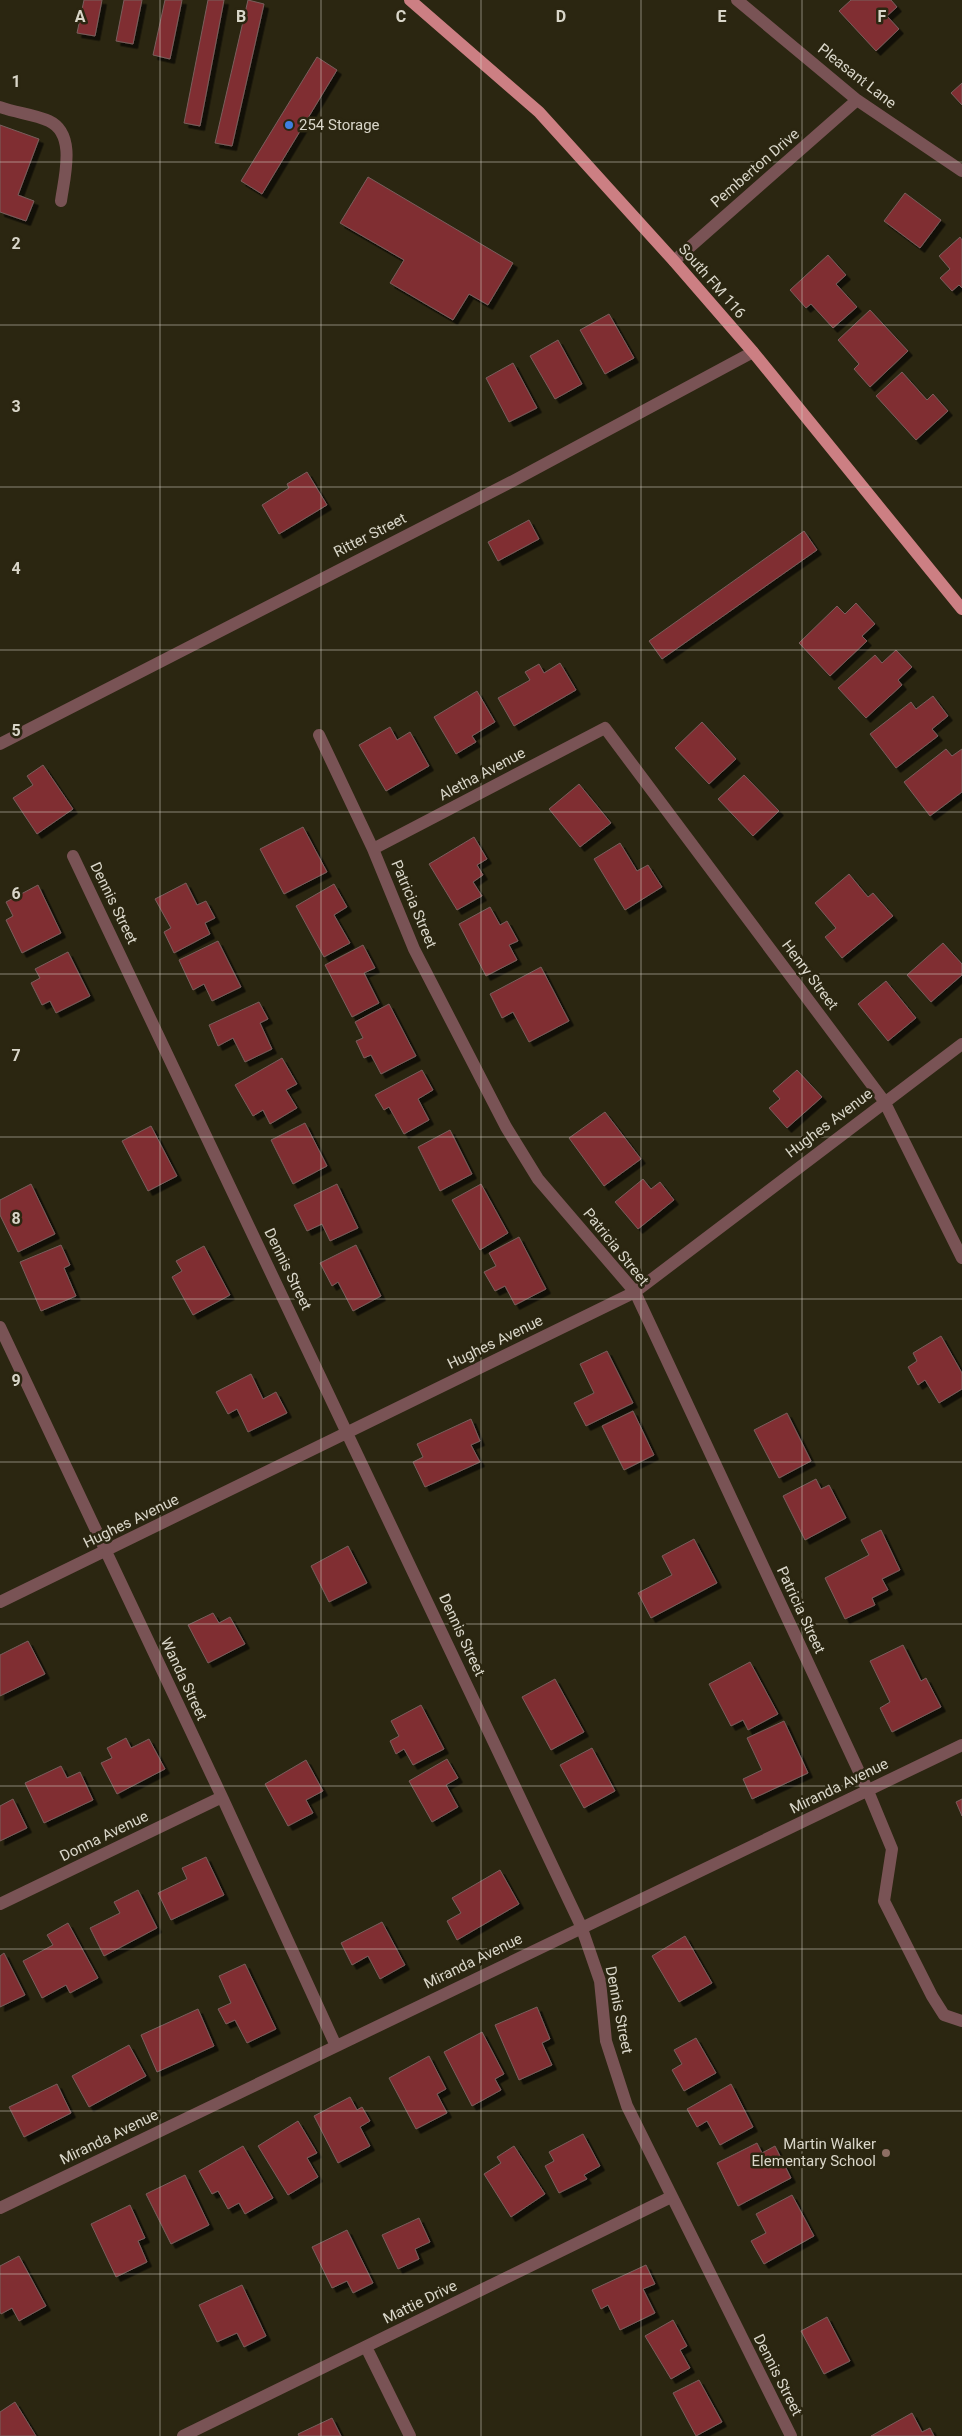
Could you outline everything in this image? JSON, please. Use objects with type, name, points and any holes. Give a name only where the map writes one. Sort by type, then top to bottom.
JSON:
[{"type":"main road","name":"South FM 116","points":[[410,0],[539,112],[674,261],[753,352],[962,609]]},
{"type":"street","name":"Pleasant Lane","points":[[737,0],[857,100],[962,171]]},
{"type":"street","name":"Pemberton Drive","points":[[674,261],[857,100]]},
{"type":"street","points":[[0,107],[50,121],[59,128],[66,147],[67,158],[61,201]]},
{"type":"street","name":"Ritter Street","points":[[0,744],[513,481],[753,352]]},
{"type":"street","name":"Aletha Avenue","points":[[374,849],[605,728]]},
{"type":"street","name":"Henry Street","points":[[605,728],[884,1101],[962,1258]]},
{"type":"street","name":"Patricia Street","points":[[318,735],[374,849],[414,948],[506,1127],[538,1179],[635,1292],[868,1791],[892,1849],[884,1901],[932,1996],[944,2015],[962,2021]]},
{"type":"street","name":"Dennis Street","points":[[73,856],[581,1926],[600,1981],[606,2041],[627,2106],[791,2436]]},
{"type":"street","name":"Hughes Avenue","points":[[0,1602],[635,1292],[884,1101],[962,1044]]},
{"type":"street","name":"Wanda Street","points":[[0,1327],[222,1798],[336,2046]]},
{"type":"street","name":"Miranda Avenue","points":[[0,2208],[581,1926],[962,1745]]},
{"type":"street","name":"Donna Avenue","points":[[0,1904],[222,1798]]},
{"type":"street","name":"Mattie Drive","points":[[183,2436],[671,2196]]},
{"type":"street","points":[[366,2347],[410,2436]]},
{"type":"building","points":[[84,0],[102,0],[95,36],[77,33]]},
{"type":"building","points":[[124,0],[142,0],[133,44],[116,41]]},
{"type":"building","points":[[165,0],[182,0],[170,59],[153,55]]},
{"type":"building","points":[[208,0],[224,0],[200,126],[184,123]]},
{"type":"building","points":[[248,0],[264,4],[232,146],[215,143]]},
{"type":"building","points":[[851,0],[891,0],[897,7],[887,16],[899,29],[876,51],[839,11]]},
{"type":"building","name":"254 Storage","points":[[317,57],[337,70],[262,194],[241,181]]},
{"type":"building","points":[[962,83],[962,105],[951,93]]},
{"type":"building","points":[[0,125],[39,139],[18,195],[34,201],[26,221],[0,212]]},
{"type":"building","points":[[368,177],[513,263],[488,305],[469,294],[453,320],[390,283],[404,260],[340,223]]},
{"type":"building","points":[[905,193],[941,220],[920,248],[884,221]]},
{"type":"building","points":[[960,237],[962,240],[962,288],[959,285],[952,291],[940,278],[950,269],[939,256]]},
{"type":"building","points":[[828,255],[846,275],[836,284],[857,307],[833,328],[811,304],[806,308],[790,290]]},
{"type":"building","points":[[870,310],[908,351],[870,387],[854,369],[859,364],[838,340]]},
{"type":"building","points":[[609,314],[634,358],[605,374],[580,330]]},
{"type":"building","points":[[558,340],[582,384],[555,399],[530,356]]},
{"type":"building","points":[[513,363],[537,408],[509,422],[486,378]]},
{"type":"building","points":[[902,372],[927,400],[933,394],[948,411],[916,440],[876,396]]},
{"type":"building","points":[[307,472],[327,505],[279,534],[262,505],[289,488],[287,484]]},
{"type":"building","points":[[529,520],[539,539],[498,561],[488,542]]},
{"type":"building","points":[[804,531],[817,550],[662,659],[649,641]]},
{"type":"building","points":[[856,603],[875,624],[862,636],[867,641],[830,676],[799,643],[837,606],[845,614]]},
{"type":"building","points":[[896,650],[912,667],[898,680],[902,685],[866,718],[838,688],[875,655],[882,663]]},
{"type":"building","points":[[560,663],[576,690],[514,726],[498,698],[530,680],[525,672],[539,664],[544,673]]},
{"type":"building","points":[[477,691],[495,722],[472,736],[476,742],[456,754],[434,717]]},
{"type":"building","points":[[933,696],[948,716],[932,729],[938,736],[896,768],[870,734],[911,702],[916,709]]},
{"type":"building","points":[[702,722],[736,759],[709,784],[675,748]]},
{"type":"building","points":[[390,727],[397,740],[410,732],[429,766],[386,791],[359,745]]},
{"type":"building","points":[[946,749],[952,756],[962,749],[962,792],[930,816],[904,782]]},
{"type":"building","points":[[43,765],[73,809],[37,834],[13,798],[33,785],[27,776]]},
{"type":"building","points":[[744,775],[779,811],[753,836],[718,799]]},
{"type":"building","points":[[579,784],[611,823],[580,847],[549,809]]},
{"type":"building","points":[[303,827],[327,872],[284,894],[260,849]]},
{"type":"building","points":[[474,837],[487,859],[477,865],[483,875],[473,882],[482,896],[457,910],[429,864]]},
{"type":"building","points":[[620,843],[637,871],[648,865],[662,887],[625,910],[594,859]]},
{"type":"building","points":[[849,874],[868,897],[873,893],[893,916],[842,958],[825,937],[836,928],[815,903]]},
{"type":"building","points":[[186,883],[197,905],[206,901],[215,918],[205,923],[210,934],[174,953],[164,932],[171,928],[155,899]]},
{"type":"building","points":[[334,884],[347,907],[334,915],[350,943],[324,957],[296,906]]},
{"type":"building","points":[[38,885],[61,933],[22,953],[6,920],[13,916],[6,902]]},
{"type":"building","points":[[490,907],[500,925],[507,921],[518,941],[509,945],[517,960],[486,976],[459,924]]},
{"type":"building","points":[[218,941],[241,987],[212,1001],[204,984],[193,990],[179,960]]},
{"type":"building","points":[[943,943],[962,964],[962,975],[931,1002],[907,975]]},
{"type":"building","points":[[363,945],[375,968],[364,973],[379,1003],[352,1017],[325,965]]},
{"type":"building","points":[[68,952],[90,996],[56,1013],[50,1001],[42,1005],[31,983],[40,978],[35,969]]},
{"type":"building","points":[[541,967],[569,1021],[529,1042],[513,1012],[502,1018],[490,994]]},
{"type":"building","points":[[886,981],[916,1018],[888,1041],[858,1004]]},
{"type":"building","points":[[259,1002],[268,1019],[260,1023],[272,1049],[245,1062],[233,1038],[218,1046],[209,1025]]},
{"type":"building","points":[[389,1004],[416,1056],[381,1074],[371,1055],[364,1058],[356,1041],[363,1038],[355,1022]]},
{"type":"building","points":[[282,1058],[297,1084],[286,1090],[297,1108],[270,1124],[263,1110],[253,1116],[235,1085]]},
{"type":"building","points":[[422,1070],[433,1090],[418,1099],[429,1120],[404,1134],[389,1107],[384,1110],[375,1095]]},
{"type":"building","points":[[797,1070],[822,1097],[787,1128],[769,1108],[780,1099],[773,1091]]},
{"type":"building","points":[[605,1112],[641,1159],[604,1186],[569,1138]]},
{"type":"building","points":[[305,1123],[327,1166],[293,1184],[271,1140]]},
{"type":"building","points":[[151,1126],[177,1176],[148,1191],[122,1141]]},
{"type":"building","points":[[450,1130],[472,1174],[440,1191],[418,1147]]},
{"type":"building","points":[[643,1179],[651,1189],[660,1182],[674,1200],[638,1229],[615,1202]]},
{"type":"building","points":[[31,1184],[55,1234],[18,1252],[0,1215],[0,1200]]},
{"type":"building","points":[[337,1184],[358,1228],[330,1241],[322,1224],[307,1231],[294,1205]]},
{"type":"building","points":[[481,1184],[508,1233],[480,1250],[452,1200]]},
{"type":"building","points":[[519,1237],[546,1289],[515,1305],[505,1286],[495,1291],[484,1272],[496,1266],[489,1253]]},
{"type":"building","points":[[61,1245],[70,1265],[64,1268],[76,1296],[41,1311],[20,1262]]},
{"type":"building","points":[[356,1245],[381,1296],[353,1311],[338,1282],[332,1286],[320,1263]]},
{"type":"building","points":[[204,1246],[230,1295],[193,1315],[172,1277],[182,1271],[176,1261]]},
{"type":"building","points":[[941,1336],[962,1373],[962,1389],[939,1403],[925,1380],[918,1385],[908,1367],[917,1361],[913,1353]]},
{"type":"building","points":[[607,1351],[633,1403],[586,1426],[574,1403],[594,1393],[580,1364]]},
{"type":"building","points":[[251,1374],[263,1399],[276,1392],[287,1413],[248,1432],[237,1409],[228,1414],[216,1392]]},
{"type":"building","points":[[633,1411],[654,1455],[624,1470],[602,1426]]},
{"type":"building","points":[[787,1413],[811,1461],[779,1478],[754,1430]]},
{"type":"building","points":[[471,1419],[480,1441],[471,1445],[480,1462],[425,1487],[413,1462],[423,1457],[417,1444]]},
{"type":"building","points":[[816,1479],[821,1489],[829,1485],[846,1518],[805,1540],[783,1496]]},
{"type":"building","points":[[881,1530],[900,1570],[882,1579],[888,1590],[872,1598],[875,1605],[845,1619],[825,1578],[869,1555],[861,1540]]},
{"type":"building","points":[[694,1539],[717,1583],[651,1618],[638,1593],[672,1575],[662,1556]]},
{"type":"building","points":[[348,1546],[367,1583],[329,1602],[311,1566]]},
{"type":"building","points":[[213,1613],[219,1623],[230,1617],[245,1644],[208,1663],[188,1625]]},
{"type":"building","points":[[28,1641],[45,1674],[0,1696],[0,1655]]},
{"type":"building","points":[[903,1645],[921,1681],[926,1678],[941,1707],[892,1732],[880,1708],[890,1702],[870,1661]]},
{"type":"building","points":[[750,1662],[778,1714],[748,1730],[743,1720],[731,1726],[709,1684]]},
{"type":"building","points":[[555,1679],[584,1732],[551,1750],[522,1697]]},
{"type":"building","points":[[421,1705],[444,1749],[413,1765],[404,1749],[396,1754],[390,1741],[399,1736],[391,1721]]},
{"type":"building","points":[[784,1721],[808,1773],[752,1799],[743,1779],[762,1770],[747,1738]]},
{"type":"building","points":[[126,1738],[131,1748],[149,1739],[165,1769],[117,1794],[101,1763],[112,1758],[107,1748]]},
{"type":"building","points":[[592,1748],[615,1791],[584,1808],[560,1765]]},
{"type":"building","points":[[447,1759],[458,1778],[446,1785],[458,1807],[432,1822],[409,1781]]},
{"type":"building","points":[[306,1760],[323,1791],[306,1800],[313,1813],[288,1826],[265,1784]]},
{"type":"building","points":[[61,1766],[67,1778],[80,1772],[93,1800],[44,1823],[25,1783]]},
{"type":"building","points":[[13,1799],[27,1828],[0,1841],[0,1806]]},
{"type":"building","points":[[962,1799],[962,1816],[956,1802]]},
{"type":"building","points":[[206,1857],[224,1895],[171,1920],[158,1893],[187,1879],[182,1868]]},
{"type":"building","points":[[500,1870],[519,1904],[457,1940],[447,1921],[461,1913],[452,1898]]},
{"type":"building","points":[[138,1890],[157,1928],[104,1956],[90,1928],[120,1913],[114,1902]]},
{"type":"building","points":[[382,1922],[405,1965],[380,1979],[368,1956],[352,1965],[341,1943]]},
{"type":"building","points":[[68,1923],[98,1978],[70,1993],[66,1985],[42,1998],[23,1961],[53,1945],[47,1935]]},
{"type":"building","points":[[685,1936],[712,1983],[679,2002],[652,1956]]},
{"type":"building","points":[[4,1953],[25,1995],[0,2007],[0,1956]]},
{"type":"building","points":[[245,1964],[276,2029],[247,2043],[235,2020],[226,2024],[218,2009],[231,2003],[219,1976]]},
{"type":"building","points":[[537,2007],[550,2039],[542,2043],[552,2065],[519,2080],[495,2025]]},
{"type":"building","points":[[198,2009],[214,2046],[157,2072],[141,2035]]},
{"type":"building","points":[[482,2032],[504,2074],[495,2079],[501,2090],[472,2106],[444,2052]]},
{"type":"building","points":[[696,2038],[716,2073],[684,2091],[672,2070],[682,2064],[674,2050]]},
{"type":"building","points":[[129,2045],[146,2076],[89,2107],[72,2076]]},
{"type":"building","points":[[429,2056],[446,2089],[437,2094],[447,2113],[416,2129],[389,2078]]},
{"type":"building","points":[[57,2084],[71,2113],[24,2137],[9,2107]]},
{"type":"building","points":[[731,2084],[753,2127],[720,2145],[707,2121],[697,2127],[687,2109]]},
{"type":"building","points":[[350,2097],[357,2110],[362,2107],[370,2121],[360,2127],[370,2146],[338,2163],[314,2116]]},
{"type":"building","points":[[298,2121],[317,2153],[307,2158],[318,2177],[288,2195],[258,2146]]},
{"type":"building","points":[[583,2134],[600,2166],[584,2175],[587,2179],[559,2193],[545,2166],[554,2161],[549,2152]]},
{"type":"building","points":[[757,2143],[762,2153],[775,2146],[791,2178],[738,2206],[717,2163]]},
{"type":"building","points":[[243,2146],[273,2198],[245,2214],[239,2203],[228,2209],[218,2191],[212,2194],[199,2171]]},
{"type":"building","points":[[514,2146],[545,2194],[511,2217],[484,2174],[501,2163],[497,2157]]},
{"type":"building","points":[[185,2175],[209,2225],[171,2244],[146,2194]]},
{"type":"building","points":[[792,2195],[814,2236],[764,2264],[751,2241],[766,2233],[756,2214]]},
{"type":"building","points":[[130,2205],[145,2238],[138,2241],[147,2262],[116,2277],[91,2224]]},
{"type":"building","points":[[419,2218],[430,2242],[415,2249],[419,2259],[398,2269],[382,2235]]},
{"type":"building","points":[[347,2230],[373,2283],[353,2293],[347,2281],[332,2288],[312,2247]]},
{"type":"building","points":[[19,2256],[46,2306],[19,2321],[12,2308],[1,2314],[0,2312],[0,2266]]},
{"type":"building","points":[[646,2265],[655,2284],[643,2289],[655,2313],[620,2330],[608,2305],[601,2309],[592,2290]]},
{"type":"building","points":[[242,2285],[266,2336],[244,2347],[237,2333],[217,2342],[199,2305]]},
{"type":"building","points":[[827,2317],[850,2361],[824,2374],[801,2331]]},
{"type":"building","points":[[673,2320],[687,2346],[680,2350],[690,2368],[671,2379],[645,2336]]},
{"type":"building","points":[[699,2380],[722,2422],[696,2436],[673,2393]]},
{"type":"building","points":[[15,2402],[36,2436],[0,2436],[0,2412]]},
{"type":"building","points":[[912,2413],[922,2432],[930,2428],[934,2436],[871,2436]]},
{"type":"building","points":[[332,2418],[341,2436],[299,2436],[298,2434]]},
{"type":"place","name":"254 Storage","points":[[289,125]]},
{"type":"place","name":"Martin Walker Elementary School","points":[[886,2153]]}]
